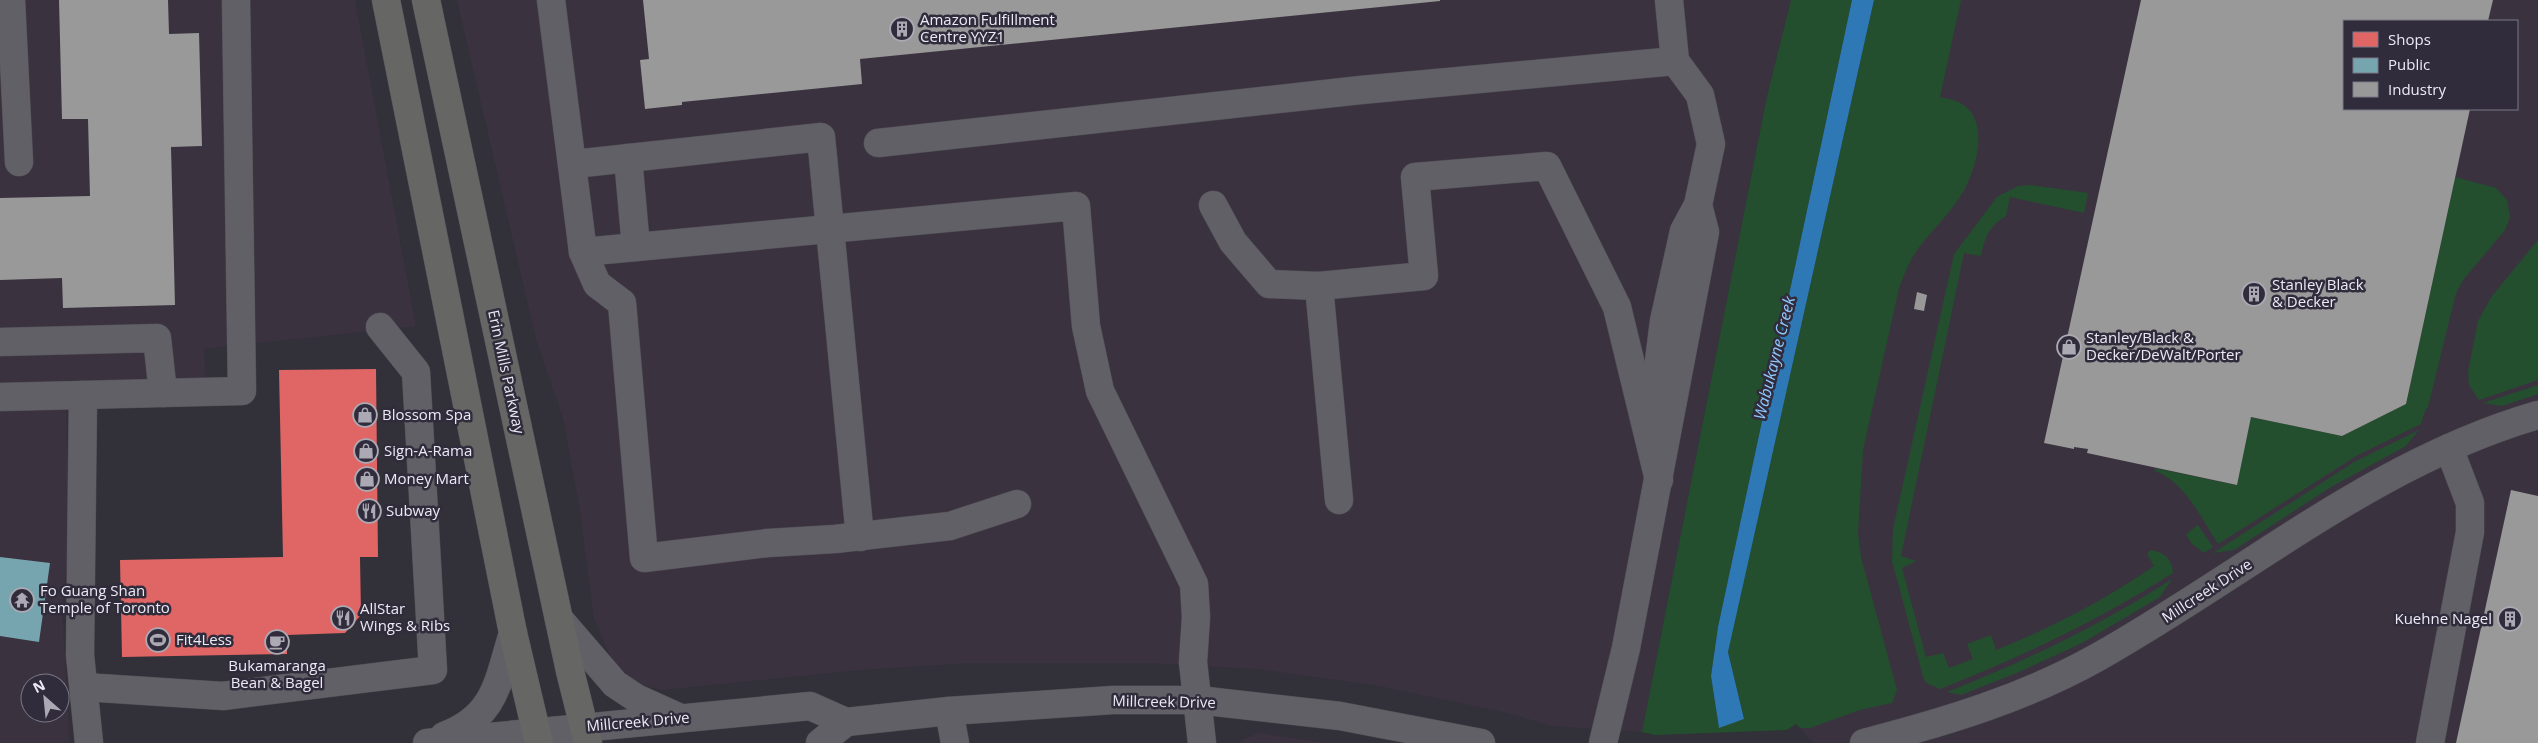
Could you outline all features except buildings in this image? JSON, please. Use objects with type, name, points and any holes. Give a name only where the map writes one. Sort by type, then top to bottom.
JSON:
[{"type":"main road","points":[[386,0],[513,633],[538,737]]},
{"type":"main road","name":"Erin Mills Parkway","points":[[426,0],[559,619],[586,735]]},
{"type":"street","points":[[11,0],[19,162]]},
{"type":"street","points":[[0,397],[242,391],[236,0]]},
{"type":"street","points":[[552,0],[584,252],[597,284],[622,303],[644,558],[768,543],[860,537],[950,526],[1017,504]]},
{"type":"street","points":[[1603,743],[1626,648],[1705,232],[1698,205],[1711,144],[1700,95],[1675,61],[1669,0]]},
{"type":"street","points":[[878,143],[1361,90],[1675,61]]},
{"type":"street","points":[[574,164],[821,137],[860,537]]},
{"type":"street","points":[[628,158],[636,247]]},
{"type":"street","points":[[1213,205],[1233,242],[1269,284],[1319,286],[1424,276],[1415,177],[1547,166],[1617,308],[1659,480]]},
{"type":"street","points":[[584,252],[1076,206],[1086,326],[1100,391],[1194,584],[1196,617],[1194,662],[1202,743]]},
{"type":"street","points":[[1319,286],[1339,500]]},
{"type":"street","points":[[84,687],[224,696],[433,670],[416,372],[380,327]]},
{"type":"street","points":[[0,342],[157,338],[163,392]]},
{"type":"street","points":[[83,395],[80,655],[88,743]]},
{"type":"street","name":"Millcreek Drive","points":[[1864,743],[1925,736],[1982,709],[2038,687],[2096,658],[2158,622],[2354,496],[2449,448],[2538,415]]},
{"type":"street","points":[[2430,743],[2470,532],[2470,503],[2449,448]]},
{"type":"street","points":[[559,619],[615,684],[636,698],[679,718]]},
{"type":"street","points":[[425,743],[464,728],[482,712],[496,686],[513,633]]},
{"type":"street","name":"Millcreek Drive","points":[[425,743],[586,735],[679,718],[810,706],[846,722],[949,711],[1112,700],[1198,700],[1340,716],[1481,743]]},
{"type":"street","points":[[949,711],[955,743]]},
{"type":"street","points":[[820,743],[846,722]]},
{"type":"shaded area","points":[[0,0],[355,0],[416,326],[204,349],[206,380],[65,380],[70,535],[62,611],[66,673],[20,673],[20,723],[69,723],[70,743],[0,743]]},
{"type":"shaded area","points":[[457,0],[1791,0],[1767,96],[1642,732],[1552,726],[1508,713],[1374,685],[1257,669],[1147,663],[970,663],[860,670],[662,690],[645,686],[631,678],[612,660],[594,619],[580,511],[563,418],[536,339]]},
{"type":"shaded area","points":[[1932,0],[2538,0],[2538,743],[1813,743],[1797,724]]},
{"type":"shaded area","points":[[1258,733],[1326,743],[1240,743],[1244,739]]},
{"type":"green space","points":[[1791,0],[1852,0],[1718,627],[1711,676],[1719,727],[1744,719],[1728,652],[1874,0],[1961,0],[1940,97],[1959,102],[1972,114],[1977,124],[1978,148],[1976,160],[1963,192],[1917,250],[1899,288],[1863,450],[1858,533],[1861,557],[1897,690],[1892,703],[1860,710],[1810,728],[1800,728],[1796,724],[1787,730],[1655,735],[1642,732],[1767,96]]},
{"type":"green space","points":[[2455,177],[2496,188],[2507,200],[2510,217],[2505,230],[2463,280],[2456,293],[2428,407],[2421,424],[2358,455],[2218,544],[2199,512],[2184,492],[2166,476],[2155,471],[2155,468],[2236,485],[2251,417],[2342,436],[2406,404]]},
{"type":"green space","points":[[2031,185],[2088,193],[2084,213],[2010,197],[2006,216],[1992,228],[1984,243],[1981,256],[1964,253],[1901,556],[1916,561],[1902,568],[1926,657],[1943,653],[1949,668],[1973,659],[1967,644],[1991,635],[1996,650],[2037,632],[2097,602],[2154,566],[2147,554],[2151,550],[2160,552],[2169,560],[2173,573],[2060,637],[1940,689],[1926,683],[1923,676],[1892,561],[1893,529],[1954,254],[1997,197],[2018,186]]},
{"type":"green space","points":[[2538,240],[2538,380],[2479,400],[2469,385],[2468,372],[2478,321],[2492,296]]},
{"type":"green space","points":[[2538,385],[2538,394],[2502,406],[2483,403]]},
{"type":"green space","points":[[2419,430],[2406,446],[2331,487],[2234,550],[2213,553],[2354,462]]},
{"type":"green space","points":[[2198,525],[2213,547],[2204,553],[2192,544],[2186,534]]},
{"type":"green space","points":[[2172,579],[2160,597],[2082,643],[2019,672],[1961,695],[1947,692],[2063,641]]},
{"type":"water","points":[[1852,0],[1874,0],[1728,652],[1744,719],[1719,728],[1711,676],[1718,627]]},
{"type":"place","name":"Amazon Fulfillment Centre YYZ1","points":[[902,29]]},
{"type":"place","name":"Stanley Black & Decker","points":[[2254,294]]},
{"type":"place","name":"Stanley/Black & Decker/DeWalt/Porter","points":[[2069,347]]},
{"type":"place","name":"Blossom Spa","points":[[365,415]]},
{"type":"place","name":"Sign-A-Rama","points":[[366,451]]},
{"type":"place","name":"Money Mart","points":[[367,479]]},
{"type":"place","name":"Subway","points":[[369,511]]},
{"type":"place","name":"Fo Guang Shan Temple of Toronto","points":[[22,600]]},
{"type":"place","name":"AllStar Wings & Ribs","points":[[343,618]]},
{"type":"place","name":"Kuehne Nagel","points":[[2510,619]]},
{"type":"place","name":"Fit4Less","points":[[158,640]]},
{"type":"place","name":"Bukamaranga Bean & Bagel","points":[[277,642]]},
{"type":"water label","name":"Wabukayne Creek","points":[[1774,358]]}]
